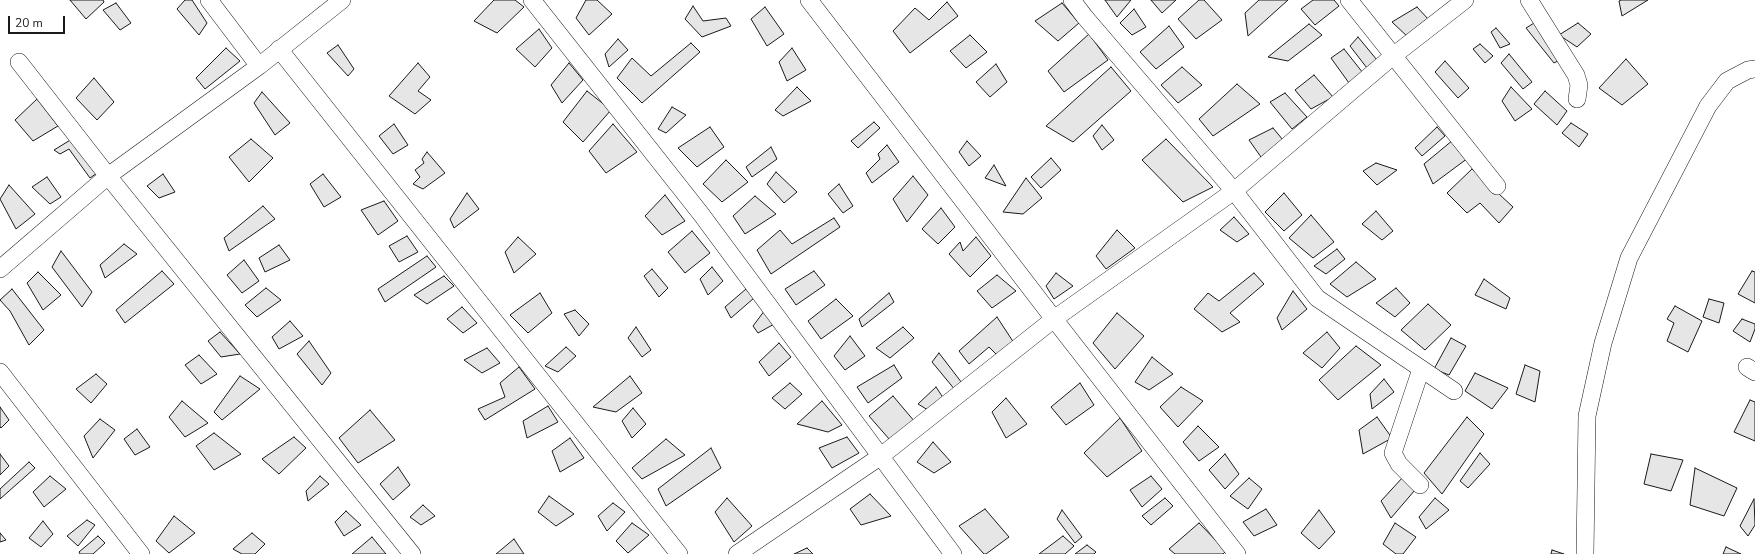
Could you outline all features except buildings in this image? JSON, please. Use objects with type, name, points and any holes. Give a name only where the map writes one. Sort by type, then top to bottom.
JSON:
[{"type":"street","points":[[209,0],[259,66]]},
{"type":"street","points":[[0,269],[108,176],[259,66],[342,0]]},
{"type":"street","points":[[532,0],[701,214],[953,554]]},
{"type":"street","points":[[809,0],[1237,554]]},
{"type":"street","points":[[1072,0],[1234,191],[1316,298],[1454,391]]},
{"type":"street","points":[[1349,0],[1392,56],[1497,186]]},
{"type":"street","points":[[736,554],[881,456],[1054,319],[1234,191],[1392,56],[1465,0]]},
{"type":"street","points":[[1529,0],[1576,75],[1579,85],[1577,99]]},
{"type":"street","points":[[279,49],[679,554]]},
{"type":"street","points":[[19,62],[108,176],[412,554]]},
{"type":"street","points":[[1584,554],[1587,416],[1603,344],[1628,258],[1708,106],[1727,81],[1748,70],[1755,69]]},
{"type":"street","points":[[1420,485],[1399,464],[1393,453],[1421,369]]},
{"type":"street","points":[[0,372],[141,554]]}]
